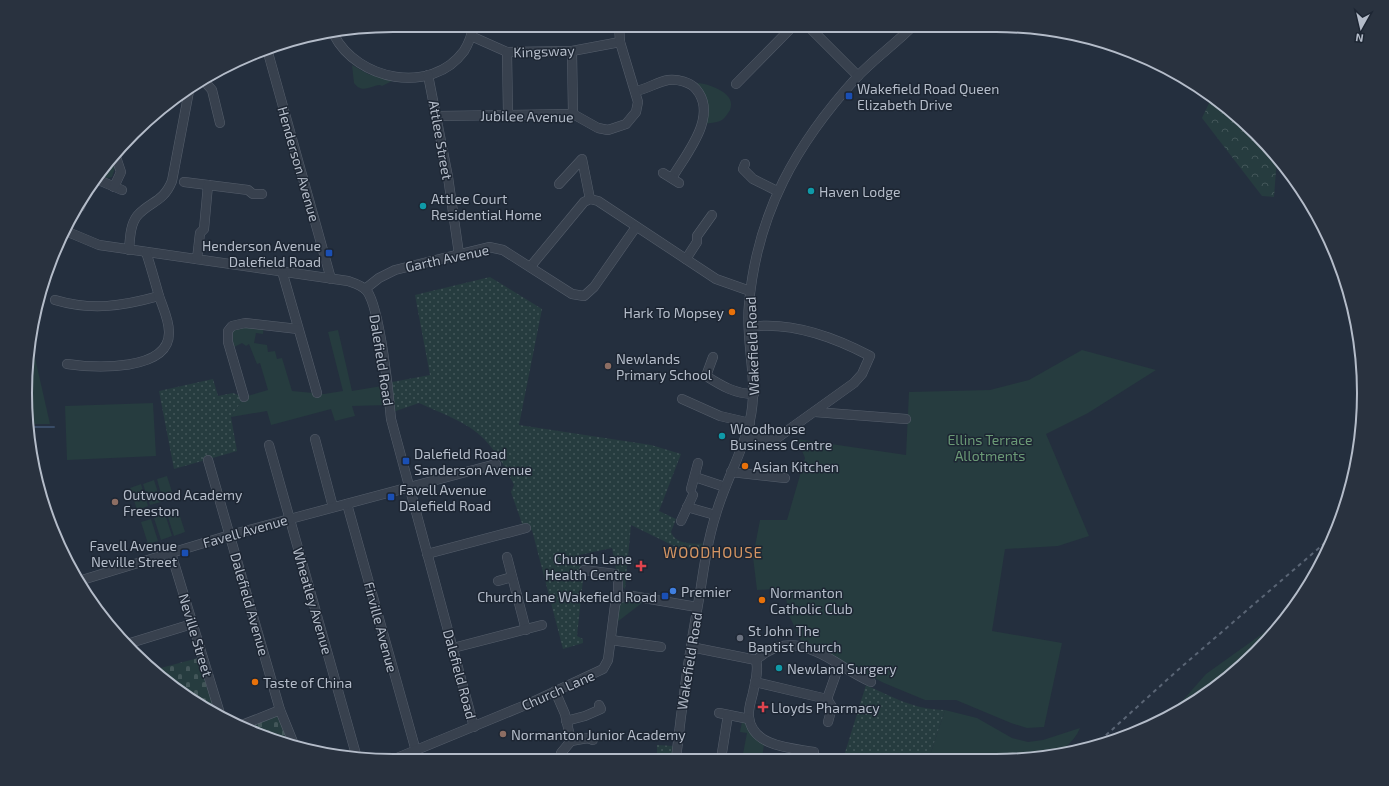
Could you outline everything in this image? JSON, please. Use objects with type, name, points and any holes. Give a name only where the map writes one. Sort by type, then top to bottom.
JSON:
[{"type":"street","points":[[335,37],[349,56],[374,70],[408,79],[428,75],[446,67],[464,50],[472,32]]},
{"type":"street","name":"Jubilee Avenue","points":[[437,116],[573,114],[598,128],[608,130],[626,124],[636,112],[638,102],[636,91],[625,62],[620,42],[619,32]]},
{"type":"street","points":[[736,84],[788,32]]},
{"type":"street","points":[[814,32],[858,76]]},
{"type":"street","name":"Wakefield Road","points":[[677,754],[697,607],[716,515],[725,487],[750,423],[754,394],[748,312],[750,291],[760,245],[777,191],[787,171],[831,108],[858,76],[906,32]]},
{"type":"street","name":"Kingsway","points":[[471,36],[507,52],[572,51],[620,42]]},
{"type":"street","points":[[572,51],[573,114]]},
{"type":"street","points":[[507,52],[508,114]]},
{"type":"street","name":"Henderson Avenue","points":[[269,54],[331,279]]},
{"type":"street","name":"Attlee Street","points":[[428,75],[437,116],[459,254]]},
{"type":"street","points":[[636,91],[645,89],[659,82],[678,80],[693,86],[702,99],[704,112],[703,124],[676,181],[664,173]]},
{"type":"street","points":[[206,84],[212,90],[220,123]]},
{"type":"street","points":[[129,250],[132,225],[136,217],[168,192],[172,181],[187,97]]},
{"type":"street","points":[[559,184],[582,159],[590,199]]},
{"type":"street","points":[[101,181],[118,188],[121,172],[117,161]]},
{"type":"street","points":[[745,164],[743,169],[753,179],[777,191]]},
{"type":"street","points":[[184,182],[248,190],[253,194],[262,194]]},
{"type":"street","points":[[197,259],[200,233],[204,229],[208,185]]},
{"type":"street","points":[[531,266],[584,202],[590,199],[598,201],[716,279],[750,291]]},
{"type":"street","points":[[686,259],[697,242],[697,236],[712,215]]},
{"type":"street","name":"Garth Avenue","points":[[365,289],[378,278],[395,270],[489,247],[497,248],[531,266],[572,294],[584,296],[594,288],[636,227]]},
{"type":"street","points":[[69,233],[99,245],[348,281],[365,289]]},
{"type":"street","points":[[67,364],[106,367],[154,358],[163,350],[169,333],[146,252]]},
{"type":"street","points":[[282,271],[317,393]]},
{"type":"street","name":"Dalefield Road","points":[[365,289],[374,307],[388,387],[390,419],[474,727]]},
{"type":"street","points":[[55,300],[81,307],[97,308],[129,304],[159,296]]},
{"type":"street","points":[[244,397],[228,342],[228,330],[232,326],[245,323],[298,329]]},
{"type":"street","points":[[745,437],[773,441],[854,384],[862,374],[870,356],[844,342],[792,328],[765,325],[749,327]]},
{"type":"street","points":[[713,357],[706,376],[725,388],[741,394],[754,394]]},
{"type":"street","points":[[682,398],[720,416],[750,423]]},
{"type":"street","points":[[814,412],[906,419]]},
{"type":"street","points":[[314,439],[333,507]]},
{"type":"street","name":"Wheatley Avenue","points":[[269,445],[355,752]]},
{"type":"street","name":"Dalefield Avenue","points":[[208,460],[280,710],[292,740]]},
{"type":"street","points":[[681,521],[688,507],[698,463]]},
{"type":"street","name":"Favell Avenue","points":[[84,580],[230,535],[496,464]]},
{"type":"street","points":[[731,472],[785,478]]},
{"type":"street","points":[[695,477],[725,487]]},
{"type":"street","name":"Firville Avenue","points":[[347,504],[416,751]]},
{"type":"street","points":[[688,507],[716,515]]},
{"type":"street","points":[[427,554],[526,528]]},
{"type":"street","name":"Neville Street","points":[[171,552],[219,709]]},
{"type":"street","points":[[507,557],[526,630]]},
{"type":"street","name":"Church Lane","points":[[408,754],[474,727],[603,669],[608,660],[615,605],[618,598],[618,581],[615,574],[584,570]]},
{"type":"street","points":[[498,581],[512,577]]},
{"type":"street","points":[[618,598],[632,596],[697,607]]},
{"type":"street","points":[[133,642],[192,624]]},
{"type":"street","points":[[453,648],[542,625]]},
{"type":"street","points":[[611,640],[642,647],[660,647]]},
{"type":"street","points":[[756,660],[764,653],[782,646],[794,644],[806,647],[871,682]]},
{"type":"street","points":[[691,647],[756,660]]},
{"type":"street","points":[[756,660],[758,666],[749,711],[749,719],[754,731],[763,739],[811,754]]},
{"type":"street","points":[[827,699],[835,674]]},
{"type":"street","points":[[755,682],[827,699],[832,707],[829,721]]},
{"type":"street","points":[[555,691],[566,721],[571,741]]},
{"type":"street","points":[[566,721],[601,709],[599,705]]},
{"type":"street","points":[[247,723],[280,710]]},
{"type":"street","points":[[721,754],[723,714],[749,719]]},
{"type":"street","points":[[561,753],[571,741],[588,738],[593,740]]},
{"type":"green space","points":[[352,65],[368,74],[392,81],[382,86],[380,85],[363,89],[360,88],[354,83]]},
{"type":"green space","points":[[699,83],[722,91],[730,99],[730,110],[722,120],[703,124],[705,116],[693,86]]},
{"type":"green space","points":[[1210,102],[1234,122],[1267,155],[1276,166],[1274,197],[1262,196],[1202,118]]},
{"type":"green space","points":[[115,163],[112,177],[104,177]]},
{"type":"green space","points":[[490,277],[542,309],[519,425],[651,445],[681,454],[659,511],[676,519],[671,532],[677,540],[687,543],[709,543],[707,552],[674,546],[631,525],[625,589],[622,586],[623,582],[618,581],[612,548],[579,555],[582,569],[584,570],[577,636],[583,639],[583,643],[563,649],[532,530],[525,532],[511,492],[514,485],[493,449],[477,433],[462,423],[419,403],[390,413],[387,383],[430,375],[415,295]]},
{"type":"green space","points":[[264,325],[263,334],[256,333],[254,343],[267,345],[268,352],[275,351],[277,359],[282,358],[292,391],[324,394],[343,391],[328,332],[338,330],[352,391],[388,385],[390,405],[352,406],[355,416],[335,421],[331,409],[271,425],[267,411],[231,417],[244,397],[268,390],[260,363],[257,364],[249,344],[246,346],[242,343],[230,349],[232,326]]},
{"type":"green space","name":"Ellins Terrace Allotments","points":[[1082,350],[1156,370],[1088,413],[1046,434],[1089,536],[1058,546],[1005,549],[992,631],[1062,643],[1044,727],[1027,728],[1011,723],[956,700],[925,700],[884,683],[801,641],[788,613],[786,596],[775,589],[757,590],[753,557],[760,520],[787,520],[805,458],[797,439],[906,455],[909,392],[990,390],[1029,380]]},
{"type":"green space","points":[[34,355],[50,424],[34,424],[32,393]]},
{"type":"green space","points":[[213,379],[218,396],[233,393],[244,397],[231,417],[237,451],[174,469],[159,391]]},
{"type":"green space","points":[[153,403],[156,456],[67,460],[65,406]]},
{"type":"green space","points":[[167,476],[174,498],[163,501],[157,479]]},
{"type":"green space","points":[[154,480],[161,502],[150,505],[143,484]]},
{"type":"green space","points":[[141,484],[148,506],[137,510],[130,488]]},
{"type":"green space","points":[[178,510],[185,532],[174,536],[167,514]]},
{"type":"green space","points":[[165,514],[172,536],[161,540],[154,518]]},
{"type":"green space","points":[[151,519],[158,541],[148,544],[141,522]]},
{"type":"green space","points":[[647,599],[612,626],[616,601]]},
{"type":"green space","points":[[1268,630],[1251,648],[1216,679],[1173,708],[1184,699],[1206,674]]},
{"type":"green space","points":[[202,657],[219,709],[192,693],[160,668]]},
{"type":"green space","points":[[866,685],[913,705],[923,708],[945,710],[930,754],[845,754]]},
{"type":"green space","points":[[280,710],[292,740],[277,735],[247,723]]},
{"type":"green space","points":[[945,710],[977,718],[1012,738],[1028,742],[1043,740],[1080,728],[1074,738],[1065,747],[1043,751],[996,754],[930,754]]},
{"type":"green space","points":[[742,722],[748,723],[764,744],[763,754],[743,754],[747,733],[740,732]]},
{"type":"green space","points":[[657,745],[674,746],[673,754],[657,754]]},
{"type":"waterway","points":[[34,427],[54,427]]},
{"type":"railway","points":[[1103,738],[1179,669],[1324,543]]},
{"type":"place","name":"Wakefield Road Queen Elizabeth Drive","points":[[849,96]]},
{"type":"place","name":"Haven Lodge","points":[[811,191]]},
{"type":"place","name":"Attlee Court Residential Home","points":[[423,206]]},
{"type":"place","name":"Henderson Avenue Dalefield Road","points":[[329,253]]},
{"type":"place","name":"Hark To Mopsey","points":[[732,312]]},
{"type":"place","name":"Newlands Primary School","points":[[608,366]]},
{"type":"place","name":"Woodhouse Business Centre","points":[[722,436]]},
{"type":"place","name":"Dalefield Road Sanderson Avenue","points":[[406,461]]},
{"type":"place","name":"Asian Kitchen","points":[[745,466]]},
{"type":"place","name":"Favell Avenue Dalefield Road","points":[[391,497]]},
{"type":"place","name":"Outwood Academy Freeston","points":[[115,502]]},
{"type":"place","name":"Favell Avenue Neville Street","points":[[185,553]]},
{"type":"place","name":"Church Lane Health Centre","points":[[641,566]]},
{"type":"place","name":"Premier","points":[[673,591]]},
{"type":"place","name":"Church Lane Wakefield Road","points":[[665,596]]},
{"type":"place","name":"Normanton Catholic Club","points":[[762,600]]},
{"type":"place","name":"St John The Baptist Church","points":[[740,638]]},
{"type":"place","name":"Newland Surgery","points":[[779,668]]},
{"type":"place","name":"Taste of China","points":[[255,682]]},
{"type":"place","name":"Lloyds Pharmacy","points":[[763,707]]},
{"type":"place","name":"Normanton Junior Academy","points":[[503,734]]},
{"type":"district","name":"WOODHOUSE","points":[[713,552]]}]
